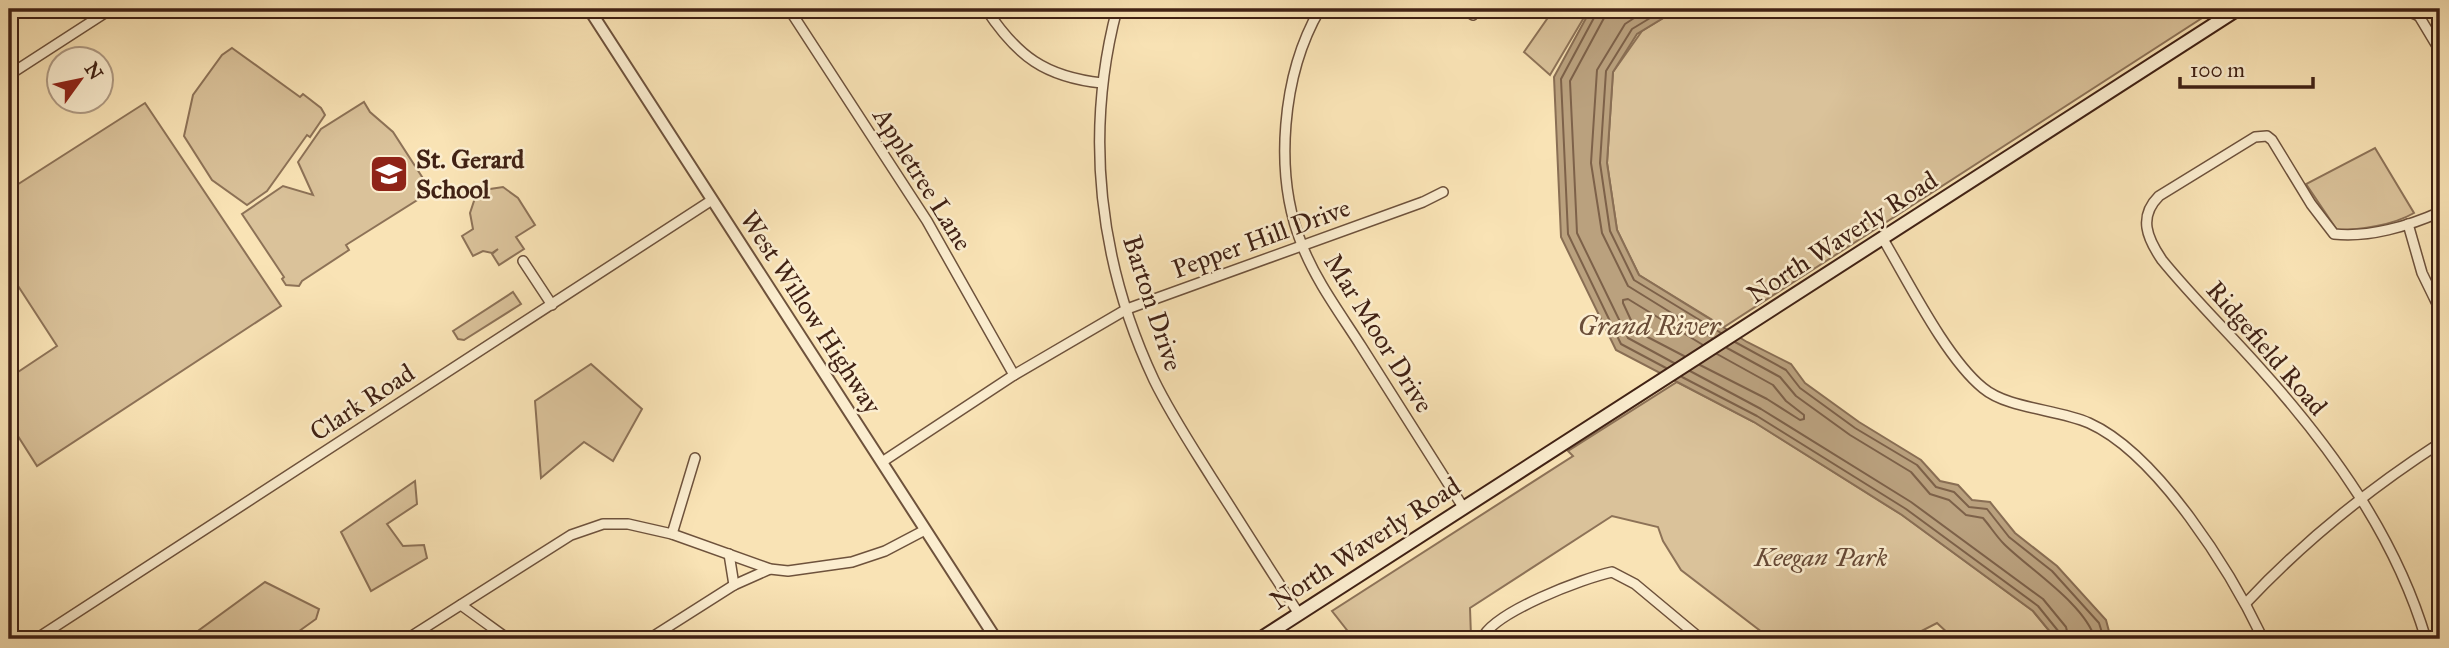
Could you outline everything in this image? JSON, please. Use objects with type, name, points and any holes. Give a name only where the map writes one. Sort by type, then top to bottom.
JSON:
[{"type":"main road","name":"North Waverly Road","points":[[1260,639],[2238,9]]},
{"type":"street","points":[[9,75],[111,9]]},
{"type":"street","name":"West Willow Highway","points":[[589,9],[996,639]]},
{"type":"street","name":"Appletree Lane","points":[[789,9],[926,221],[1014,375]]},
{"type":"street","points":[[986,9],[1012,43],[1042,67],[1070,78],[1102,83]]},
{"type":"street","name":"Barton Drive","points":[[1117,9],[1102,83],[1098,152],[1104,215],[1115,272],[1137,341],[1168,406],[1299,614]]},
{"type":"street","name":"Mar Moor Drive","points":[[1320,9],[1298,59],[1286,114],[1285,163],[1301,244],[1325,290],[1463,507]]},
{"type":"street","points":[[1464,9],[1474,15]]},
{"type":"street","points":[[2403,9],[2419,13],[2431,9]]},
{"type":"street","points":[[2419,13],[2440,51]]},
{"type":"street","name":"Ridgefield Road","points":[[2408,224],[2347,235],[2334,234],[2311,204],[2276,145],[2267,136],[2255,137],[2159,196],[2149,211],[2146,222],[2147,233],[2162,260],[2292,405],[2361,498],[2401,572],[2426,639]]},
{"type":"street","name":"Pepper Hill Drive","points":[[882,462],[1014,375],[1127,309],[1423,202],[1443,192]]},
{"type":"street","name":"Clark Road","points":[[36,639],[712,201]]},
{"type":"street","points":[[2440,212],[2408,224],[2422,273],[2440,310]]},
{"type":"street","points":[[1883,239],[1936,328],[1984,390],[2005,400],[2091,424],[2126,448],[2160,482],[2199,531],[2246,603],[2263,639]]},
{"type":"street","points":[[523,261],[552,305]]},
{"type":"street","points":[[2246,603],[2287,560],[2361,498],[2440,443]]},
{"type":"street","points":[[672,534],[695,458]]},
{"type":"street","points":[[407,639],[548,548],[571,535],[603,524],[628,524],[672,534],[770,569],[788,571],[852,562],[885,551],[925,530]]},
{"type":"street","points":[[729,554],[734,585]]},
{"type":"street","points":[[649,639],[734,585],[770,569]]},
{"type":"street","points":[[1482,639],[1485,632],[1498,621],[1567,585],[1612,572],[1635,584],[1701,639]]},
{"type":"street","points":[[461,605],[508,639]]},
{"type":"green space","points":[[1554,9],[1589,9],[1550,75],[1524,52]]},
{"type":"green space","points":[[1678,9],[2216,9],[1724,327],[1639,275],[1617,230],[1607,163],[1613,72],[1642,31]]},
{"type":"green space","points":[[232,48],[300,97],[303,94],[321,108],[325,115],[310,137],[307,135],[267,191],[247,205],[212,180],[184,136],[193,95],[222,55]]},
{"type":"green space","points":[[364,102],[370,112],[393,132],[426,183],[425,192],[421,194],[422,197],[346,245],[349,250],[302,281],[299,286],[286,285],[282,279],[284,277],[242,214],[283,186],[313,195],[298,162],[321,129]]},
{"type":"green space","points":[[145,103],[281,306],[37,466],[9,422],[9,378],[57,346],[9,272],[9,190]]},
{"type":"green space","points":[[2375,148],[2414,213],[2377,226],[2337,230],[2306,184]]},
{"type":"green space","points":[[503,187],[518,198],[535,225],[516,237],[524,249],[499,265],[492,254],[498,249],[492,253],[483,251],[473,256],[462,236],[473,229],[470,213],[475,198],[490,189]]},
{"type":"green space","points":[[513,292],[521,304],[464,340],[458,339],[453,331]]},
{"type":"green space","points":[[591,364],[642,409],[613,461],[584,442],[541,478],[535,401]]},
{"type":"green space","name":"Keegan Park","points":[[1677,382],[1754,422],[1902,515],[2033,611],[2056,639],[1952,639],[1937,623],[1906,639],[1771,639],[1681,570],[1663,541],[1658,527],[1612,516],[1470,608],[1471,637],[1468,639],[1354,639],[1332,611],[1573,456],[1568,451]]},
{"type":"green space","points":[[415,481],[417,504],[387,524],[403,546],[424,545],[427,558],[371,591],[341,532]]},
{"type":"green space","points":[[265,582],[319,609],[316,619],[288,639],[143,639],[153,634],[195,633]]},
{"type":"water","name":"Grand River","points":[[1591,9],[1678,9],[1637,34],[1613,72],[1607,163],[1617,230],[1639,275],[1747,342],[1791,364],[1805,383],[1859,422],[1921,460],[1940,481],[1958,485],[1972,500],[1990,502],[2015,533],[2057,566],[2106,620],[2111,639],[2056,639],[2033,611],[1902,515],[1754,422],[1616,350],[1561,237],[1554,77]]},
{"type":"place","name":"St. Gerard School","points":[[389,174]]}]
